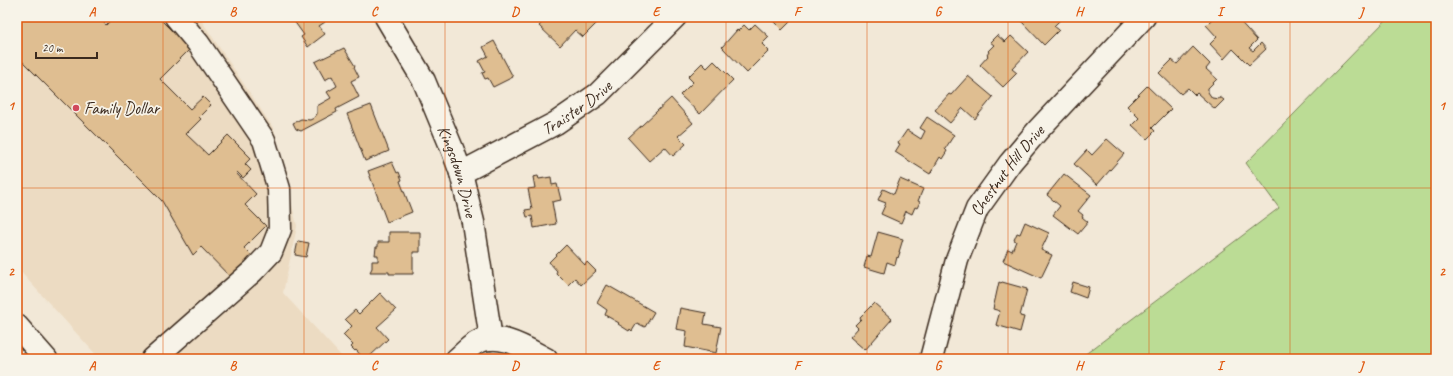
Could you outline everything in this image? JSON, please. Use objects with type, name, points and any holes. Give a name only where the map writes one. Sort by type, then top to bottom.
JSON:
[{"type":"street","points":[[163,356],[253,271],[271,252],[280,230],[279,189],[264,140],[198,43],[176,17]]},
{"type":"street","name":"Kingsdown Drive","points":[[386,17],[424,81],[453,151],[473,222],[491,339]]},
{"type":"street","name":"Traister Drive","points":[[460,173],[556,123],[598,94],[674,17]]},
{"type":"street","name":"Chestnut Hill Drive","points":[[931,359],[957,260],[977,209],[1010,163],[1038,130],[1144,17]]},
{"type":"street","points":[[17,326],[39,357]]},
{"type":"street","points":[[457,359],[476,342],[491,339],[512,342],[546,359]]},
{"type":"shaded area","points":[[17,17],[199,17],[274,129],[297,226],[283,293],[344,359],[100,359],[17,268]]},
{"type":"green space","points":[[1389,17],[1436,17],[1436,359],[1079,359],[1279,208],[1246,163]]},
{"type":"building","points":[[17,17],[98,17],[106,25],[109,22],[104,17],[158,17],[190,49],[160,79],[190,109],[203,97],[211,105],[199,117],[201,119],[186,134],[208,155],[228,135],[251,158],[245,164],[251,170],[243,178],[237,172],[236,173],[256,194],[245,205],[266,226],[244,248],[256,260],[235,282],[201,247],[193,255],[162,201],[17,56]]},
{"type":"building","points":[[291,17],[318,17],[321,21],[323,19],[325,22],[319,26],[325,34],[308,47],[301,37],[304,35]]},
{"type":"building","points":[[547,17],[593,17],[598,22],[583,37],[575,30],[560,46],[539,26]]},
{"type":"building","points":[[769,17],[786,17],[790,22],[782,30]]},
{"type":"building","points":[[1026,17],[1063,17],[1054,26],[1059,30],[1044,45],[1021,21]]},
{"type":"building","points":[[1214,17],[1236,17],[1257,40],[1249,48],[1253,51],[1261,43],[1266,49],[1249,65],[1233,49],[1224,59],[1210,44],[1217,37],[1206,25]]},
{"type":"building","points":[[755,24],[769,37],[762,44],[769,51],[747,73],[722,47],[737,30],[738,31],[744,25],[749,30]]},
{"type":"building","points":[[997,35],[1005,42],[1011,36],[1028,52],[1012,69],[1017,73],[1003,87],[980,65],[988,56],[988,51],[994,45],[990,42]]},
{"type":"building","points":[[494,41],[513,77],[493,87],[488,78],[485,79],[482,73],[485,72],[479,61],[488,56],[483,47]]},
{"type":"building","points":[[1193,47],[1210,64],[1206,69],[1217,79],[1208,88],[1208,92],[1212,98],[1219,99],[1220,97],[1224,100],[1215,109],[1197,93],[1195,95],[1188,88],[1181,94],[1159,73],[1172,60],[1177,64]]},
{"type":"building","points":[[344,48],[355,66],[354,67],[359,77],[351,81],[359,97],[336,109],[337,112],[301,131],[296,129],[293,123],[301,119],[310,120],[314,118],[317,114],[317,106],[331,98],[327,92],[337,86],[332,76],[325,80],[315,62]]},
{"type":"building","points":[[714,61],[733,80],[700,114],[680,95],[693,82],[688,77],[702,63],[707,68]]},
{"type":"building","points":[[968,76],[993,97],[975,119],[963,108],[950,123],[935,110]]},
{"type":"building","points":[[1147,86],[1171,109],[1152,128],[1155,131],[1147,139],[1132,125],[1139,118],[1127,106]]},
{"type":"building","points":[[671,98],[693,123],[678,136],[686,144],[673,156],[665,147],[649,161],[628,138]]},
{"type":"building","points":[[371,105],[389,151],[365,161],[347,114]]},
{"type":"building","points":[[927,117],[954,135],[945,149],[947,151],[942,159],[940,157],[930,174],[895,152],[900,144],[898,143],[907,130],[921,139],[925,131],[920,128]]},
{"type":"building","points":[[1107,139],[1124,154],[1097,185],[1074,164],[1087,150],[1092,155]]},
{"type":"building","points":[[392,162],[397,173],[399,172],[402,180],[400,181],[412,212],[387,222],[368,171]]},
{"type":"building","points":[[1064,174],[1091,195],[1078,211],[1088,222],[1078,234],[1053,215],[1060,206],[1047,195]]},
{"type":"building","points":[[538,176],[539,179],[551,177],[552,185],[557,184],[561,200],[552,202],[556,224],[534,228],[532,216],[527,217],[525,210],[532,209],[528,189],[535,188],[533,177]]},
{"type":"building","points":[[900,179],[923,189],[917,208],[915,207],[912,214],[906,211],[901,223],[881,214],[886,203],[878,200],[883,189],[894,194]]},
{"type":"building","points":[[1025,222],[1049,233],[1041,250],[1052,255],[1041,278],[1003,261],[1008,249],[1012,251],[1017,233],[1020,234]]},
{"type":"building","points":[[389,232],[420,232],[420,252],[413,252],[413,274],[370,272],[372,268],[372,261],[378,261],[378,255],[375,255],[378,242],[389,242]]},
{"type":"building","points":[[878,232],[903,239],[895,265],[887,262],[884,273],[864,267],[867,256],[871,257]]},
{"type":"building","points":[[298,241],[309,243],[306,257],[295,255]]},
{"type":"building","points":[[566,245],[585,265],[587,262],[596,271],[581,285],[575,278],[568,285],[556,273],[557,271],[549,262]]},
{"type":"building","points":[[999,282],[1027,289],[1020,316],[1024,317],[1020,332],[996,325],[1000,311],[993,309]]},
{"type":"building","points":[[1073,282],[1089,287],[1086,298],[1070,292]]},
{"type":"building","points":[[607,285],[654,312],[645,327],[637,323],[632,331],[630,329],[629,331],[605,315],[607,310],[597,303]]},
{"type":"building","points":[[380,293],[396,310],[377,327],[388,339],[367,359],[364,359],[351,347],[353,345],[343,335],[352,326],[345,319],[355,310],[359,314]]},
{"type":"building","points":[[874,303],[892,319],[865,350],[850,337],[858,328],[855,325],[861,319],[860,317]]},
{"type":"building","points":[[680,308],[706,313],[704,324],[721,327],[716,353],[685,347],[687,331],[676,329]]},
{"type":"place","name":"Family Dollar","points":[[76,108]]}]
